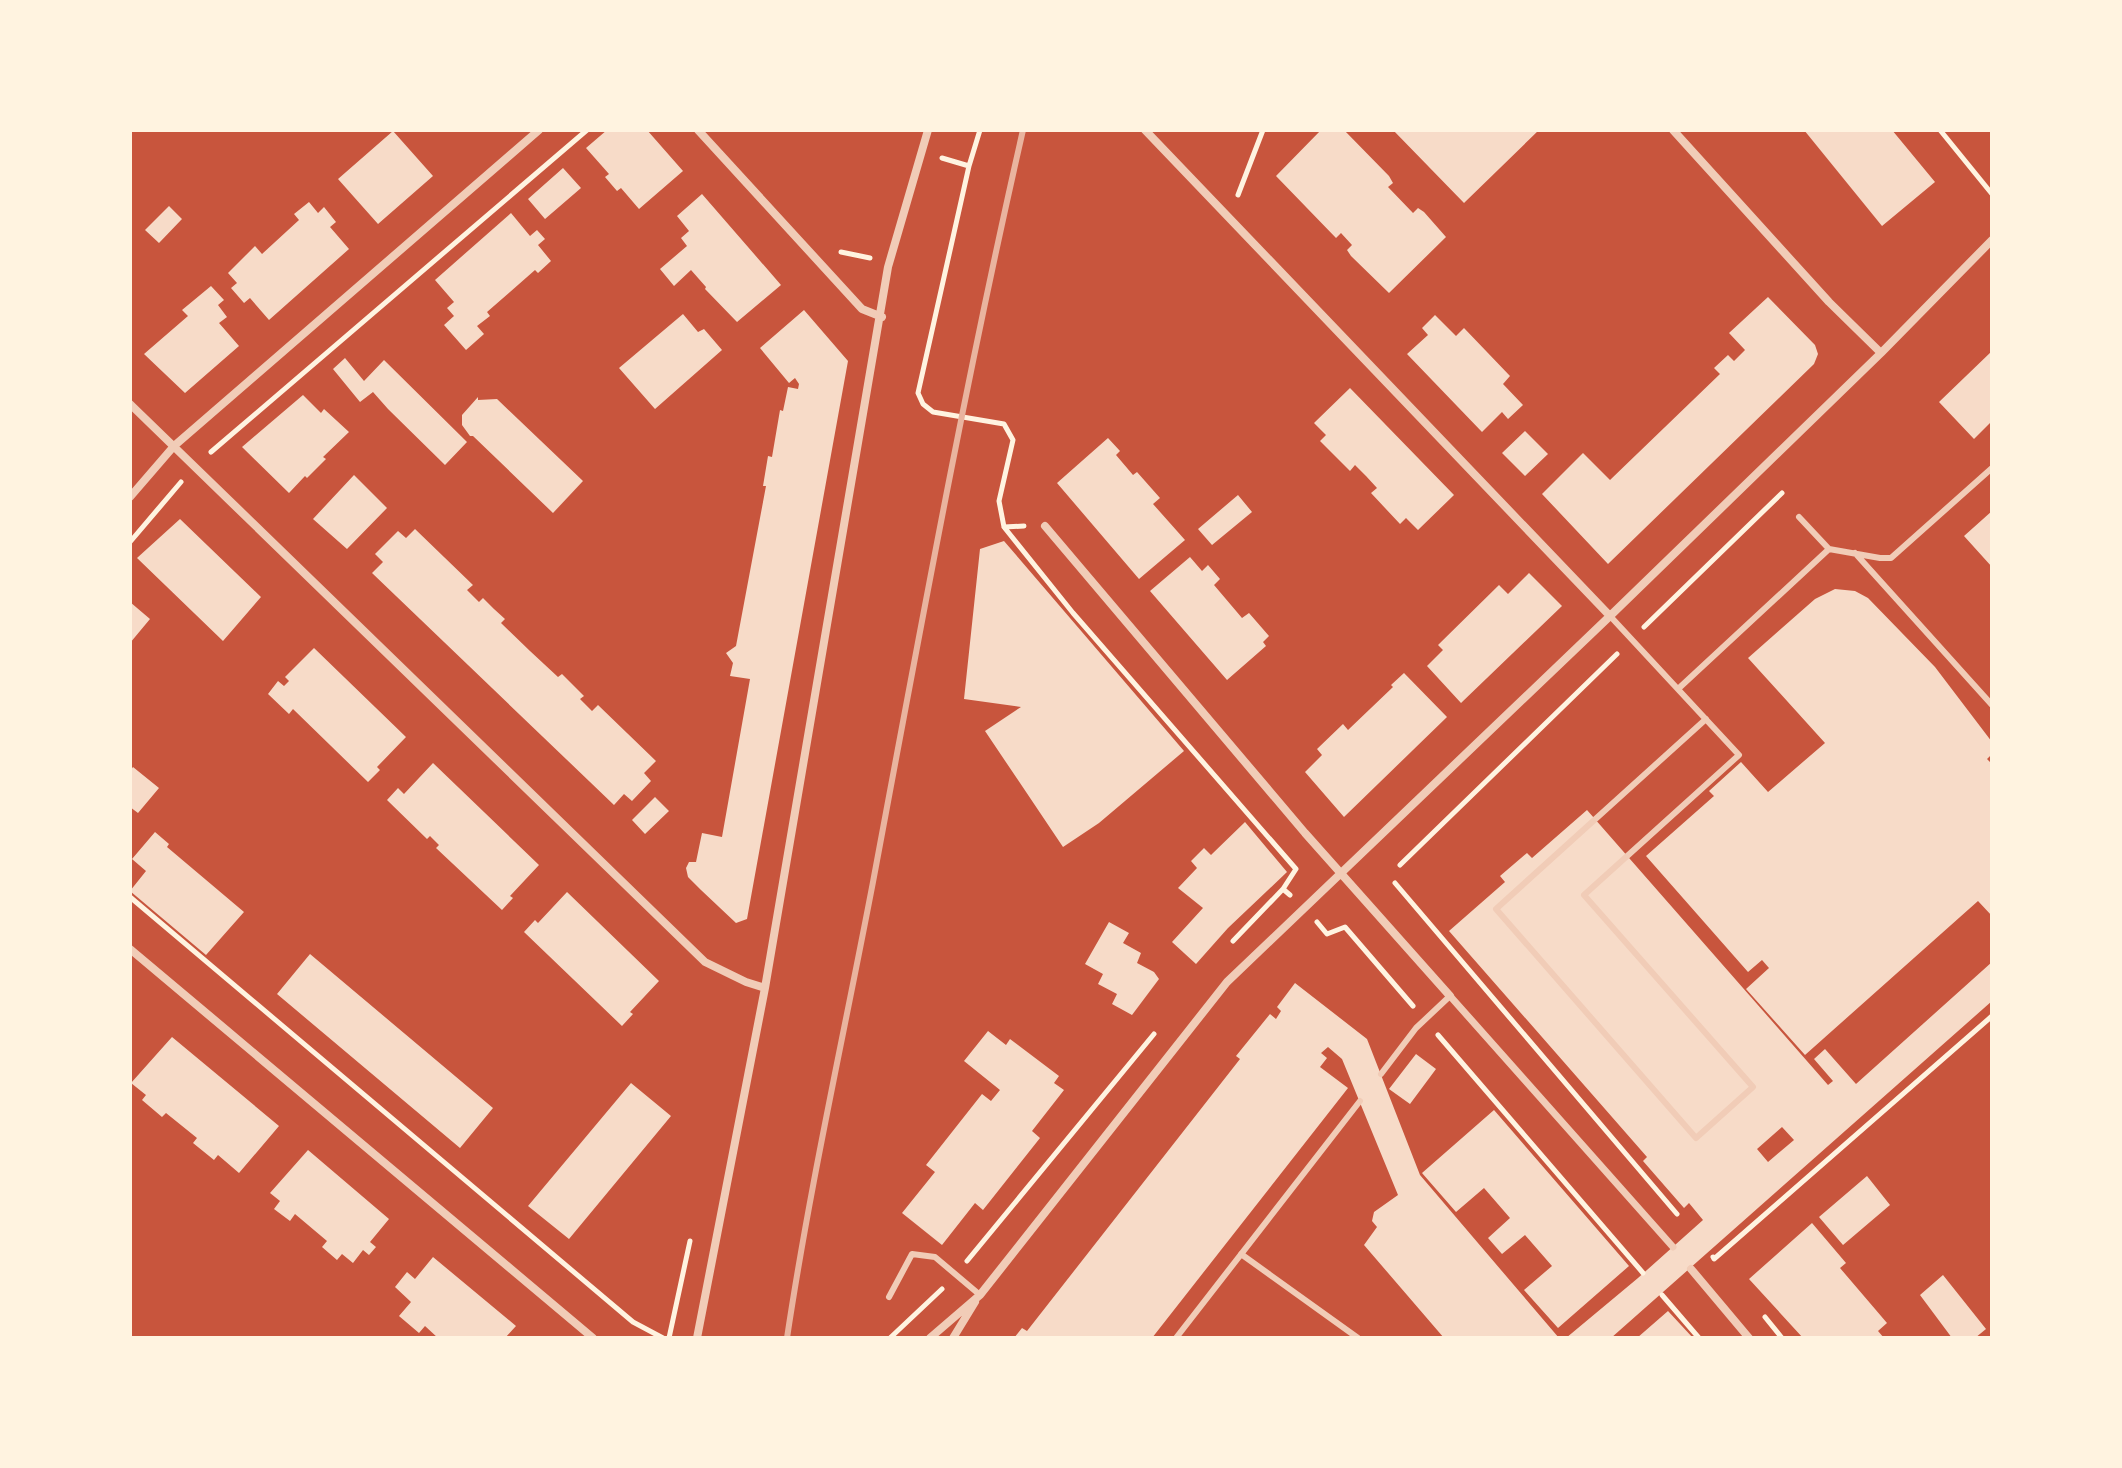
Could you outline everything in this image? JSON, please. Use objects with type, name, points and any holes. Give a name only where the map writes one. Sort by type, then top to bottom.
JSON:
[{"type":"street","points":[[130,497],[174,446],[539,130]]},
{"type":"street","points":[[698,130],[862,309],[882,317]]},
{"type":"street","points":[[697,1338],[765,988],[882,317],[888,267],[928,130]]},
{"type":"street","points":[[1145,130],[1610,616]]},
{"type":"street","points":[[1673,130],[1829,302],[1881,353]]},
{"type":"street","points":[[953,1338],[980,1295],[1227,982],[1610,616],[1881,353],[1992,240]]},
{"type":"street","points":[[130,404],[705,962],[765,988]]},
{"type":"street","points":[[1045,526],[1340,873],[1673,1247]]},
{"type":"street","points":[[130,949],[593,1338]]},
{"type":"street","points":[[1691,1269],[1749,1338]]},
{"type":"street","points":[[931,1336],[980,1295]]},
{"type":"lane","points":[[1799,517],[1829,549],[1891,558],[1992,468]]},
{"type":"lane","points":[[1678,689],[1829,549]]},
{"type":"lane","points":[[1855,553],[1992,705]]},
{"type":"lane","points":[[1610,616],[1632,639],[1706,719],[1739,755],[1584,895],[1753,1087],[1696,1138],[1496,909],[1706,719]]},
{"type":"lane","points":[[1381,1074],[1416,1028],[1450,996]]},
{"type":"lane","points":[[1176,1338],[1360,1101]]},
{"type":"lane","points":[[889,1297],[912,1254],[935,1257],[980,1295]]},
{"type":"lane","points":[[1241,1254],[1358,1338]]},
{"type":"path","points":[[130,542],[195,467],[587,130]]},
{"type":"path","points":[[980,130],[969,166],[918,393],[923,404],[933,412],[1004,424],[1013,440],[999,501],[1004,527],[1045,526]]},
{"type":"path","points":[[1230,218],[1263,130]]},
{"type":"path","points":[[1940,130],[1992,194]]},
{"type":"path","points":[[942,158],[969,166]]},
{"type":"path","points":[[1400,865],[1782,493]]},
{"type":"path","points":[[1395,883],[1681,1218]]},
{"type":"path","points":[[1229,946],[1283,889]]},
{"type":"path","points":[[130,897],[633,1322],[663,1338]]},
{"type":"path","points":[[1714,1259],[1992,1016]]},
{"type":"path","points":[[890,1338],[903,1329],[956,1274],[1157,1030]]},
{"type":"path","points":[[1662,1295],[1699,1338]]},
{"type":"building","points":[[607,130],[647,130],[683,171],[639,209],[621,188],[617,191],[605,177],[609,174],[586,148]]},
{"type":"building","points":[[1321,130],[1344,130],[1389,176],[1393,183],[1388,187],[1413,213],[1418,208],[1424,212],[1446,237],[1389,293],[1351,256],[1347,250],[1352,245],[1341,233],[1336,238],[1276,176]]},
{"type":"building","points":[[1393,130],[1539,130],[1464,203]]},
{"type":"building","points":[[1804,130],[1892,130],[1935,182],[1882,226]]},
{"type":"building","points":[[393,131],[433,176],[378,224],[338,179]]},
{"type":"building","points":[[563,168],[581,188],[545,219],[528,199]]},
{"type":"building","points":[[702,194],[781,285],[737,322],[691,270],[674,286],[660,269],[687,246],[681,238],[689,231],[677,216]]},
{"type":"building","points":[[309,202],[318,213],[324,207],[336,222],[330,227],[349,249],[269,320],[250,298],[244,303],[231,288],[237,283],[228,273],[255,246],[262,254],[299,220],[294,214]]},
{"type":"building","points":[[169,206],[182,219],[159,243],[145,230]]},
{"type":"building","points":[[511,213],[530,236],[537,230],[545,239],[538,245],[551,261],[538,273],[535,270],[487,312],[490,316],[477,326],[484,334],[466,350],[444,325],[454,316],[447,308],[454,302],[435,280]]},
{"type":"building","points":[[211,286],[224,300],[218,305],[227,317],[219,323],[239,346],[185,393],[144,354],[188,316],[182,310]]},
{"type":"building","points":[[1768,297],[1815,345],[1818,354],[1814,364],[1608,564],[1542,494],[1583,453],[1610,480],[1720,374],[1714,368],[1728,355],[1734,361],[1745,350],[1729,333]]},
{"type":"building","points":[[804,310],[848,361],[747,919],[736,923],[688,877],[686,868],[689,862],[696,862],[702,833],[722,837],[750,679],[730,676],[733,663],[726,653],[736,646],[766,486],[763,486],[768,456],[772,457],[780,410],[783,411],[788,387],[798,389],[799,384],[795,378],[789,383],[760,348]]},
{"type":"building","points":[[683,314],[698,332],[704,329],[722,350],[655,409],[619,368]]},
{"type":"building","points":[[1435,315],[1456,336],[1464,328],[1510,376],[1503,384],[1523,405],[1508,419],[1502,412],[1482,432],[1407,354],[1428,335],[1422,328]]},
{"type":"building","points":[[1992,351],[1992,421],[1974,439],[1939,402]]},
{"type":"building","points":[[345,358],[364,381],[384,360],[467,442],[445,465],[373,392],[360,402],[333,369]]},
{"type":"building","points":[[1350,388],[1454,495],[1418,530],[1406,518],[1400,524],[1371,493],[1377,488],[1366,476],[1355,465],[1350,471],[1320,441],[1326,435],[1314,423]]},
{"type":"building","points":[[303,395],[321,413],[324,409],[349,432],[323,457],[326,459],[289,493],[242,447]]},
{"type":"building","points":[[478,397],[478,400],[497,399],[583,481],[553,513],[462,425],[462,415]]},
{"type":"building","points":[[1525,431],[1548,454],[1525,476],[1502,453]]},
{"type":"building","points":[[1108,438],[1120,451],[1116,455],[1133,475],[1137,472],[1160,498],[1153,504],[1185,540],[1139,579],[1057,483]]},
{"type":"building","points":[[354,475],[387,508],[347,549],[313,519]]},
{"type":"building","points":[[1238,495],[1252,512],[1212,545],[1198,529]]},
{"type":"building","points":[[1992,511],[1992,567],[1964,536]]},
{"type":"building","points":[[180,519],[261,597],[223,641],[137,558]]},
{"type":"building","points":[[415,529],[473,585],[467,590],[479,602],[483,598],[505,619],[501,623],[558,677],[562,674],[584,696],[580,699],[592,711],[598,705],[656,761],[644,773],[651,781],[632,801],[624,794],[614,805],[372,573],[383,562],[375,554],[398,531],[406,538]]},
{"type":"building","points":[[1004,541],[1184,751],[1099,823],[1063,847],[985,731],[1021,707],[964,699],[980,549]]},
{"type":"building","points":[[1190,557],[1202,571],[1208,565],[1220,579],[1214,585],[1242,618],[1249,613],[1269,636],[1263,642],[1266,646],[1227,680],[1150,591]]},
{"type":"building","points":[[1529,573],[1562,606],[1461,703],[1427,666],[1443,650],[1438,645],[1499,585],[1508,594]]},
{"type":"building","points":[[1835,589],[1855,591],[1868,598],[1935,667],[1992,742],[1992,754],[1987,759],[1992,764],[1992,916],[1978,901],[1805,1055],[1746,989],[1769,968],[1762,960],[1748,972],[1646,856],[1714,796],[1709,791],[1741,762],[1768,792],[1825,743],[1748,658],[1815,599]]},
{"type":"building","points":[[130,602],[150,619],[130,643]]},
{"type":"building","points":[[314,648],[406,737],[377,767],[380,770],[368,782],[293,709],[289,714],[268,694],[278,681],[284,686],[289,681],[285,677]]},
{"type":"building","points":[[1404,673],[1447,717],[1344,817],[1305,772],[1322,755],[1317,749],[1343,724],[1348,730]]},
{"type":"building","points":[[433,763],[539,865],[510,896],[513,898],[502,910],[436,848],[439,845],[430,836],[427,839],[387,800],[398,788],[404,794]]},
{"type":"building","points":[[133,767],[159,788],[138,813],[130,807],[130,771]]},
{"type":"building","points":[[655,797],[669,811],[645,834],[632,820]]},
{"type":"building","points":[[1587,810],[1828,1085],[1833,1081],[1814,1059],[1825,1049],[1856,1084],[1992,962],[1992,1001],[1611,1338],[1566,1338],[1703,1220],[1689,1203],[1684,1208],[1643,1161],[1647,1157],[1449,931],[1505,882],[1500,876],[1527,853],[1532,858]],"holes":[[[1782,1127],[1794,1140],[1768,1162],[1757,1149]]]},
{"type":"building","points":[[1245,822],[1287,872],[1228,928],[1196,964],[1172,942],[1203,908],[1178,888],[1197,868],[1191,861],[1204,848],[1211,855]]},
{"type":"building","points":[[155,832],[169,844],[167,847],[244,912],[206,955],[130,891],[146,871],[132,859]]},
{"type":"building","points":[[567,892],[659,981],[630,1012],[633,1014],[622,1026],[524,932],[535,920],[538,923]]},
{"type":"building","points":[[1109,922],[1129,933],[1123,943],[1141,953],[1137,963],[1154,972],[1159,979],[1132,1015],[1112,1004],[1117,994],[1098,984],[1103,974],[1085,964]]},
{"type":"building","points":[[310,954],[493,1108],[460,1148],[277,994]]},
{"type":"building","points":[[1295,983],[1367,1039],[1420,1175],[1559,1338],[1444,1338],[1364,1245],[1377,1227],[1372,1221],[1374,1212],[1398,1195],[1342,1059],[1328,1047],[1321,1053],[1327,1058],[1320,1067],[1348,1088],[1152,1338],[1014,1338],[1022,1328],[1027,1331],[1240,1059],[1236,1056],[1270,1014],[1276,1019],[1281,1011],[1277,1007]]},
{"type":"building","points":[[988,1031],[1006,1045],[1010,1039],[1059,1076],[1054,1083],[1064,1090],[1032,1131],[1040,1138],[983,1210],[975,1203],[942,1245],[902,1213],[935,1172],[926,1165],[982,1094],[991,1101],[1000,1090],[964,1061]]},
{"type":"building","points":[[172,1037],[279,1126],[239,1173],[218,1155],[214,1160],[193,1143],[197,1138],[166,1113],[162,1117],[142,1100],[146,1095],[131,1083]]},
{"type":"building","points":[[1416,1054],[1436,1069],[1410,1104],[1389,1089]]},
{"type":"building","points":[[631,1083],[671,1116],[569,1239],[528,1206]]},
{"type":"building","points":[[1494,1110],[1629,1266],[1558,1328],[1524,1290],[1552,1266],[1525,1235],[1502,1254],[1488,1238],[1510,1218],[1484,1188],[1456,1212],[1422,1173]]},
{"type":"building","points":[[308,1150],[389,1219],[370,1242],[376,1247],[369,1255],[363,1250],[353,1263],[342,1254],[337,1260],[322,1247],[327,1241],[295,1214],[290,1221],[274,1209],[280,1201],[270,1193]]},
{"type":"building","points":[[1867,1176],[1890,1205],[1843,1245],[1819,1217]]},
{"type":"building","points":[[1812,1223],[1846,1263],[1840,1268],[1887,1323],[1878,1331],[1884,1338],[1803,1338],[1749,1279]]},
{"type":"building","points":[[433,1257],[516,1326],[505,1338],[438,1338],[425,1326],[419,1333],[399,1316],[411,1302],[395,1287],[407,1272],[415,1279]]},
{"type":"building","points":[[1943,1275],[1986,1329],[1975,1338],[1952,1338],[1920,1295]]},
{"type":"building","points":[[1668,1311],[1693,1338],[1637,1338]]},
{"type":"railway","points":[[787,1338],[944,505],[1023,130]]}]
